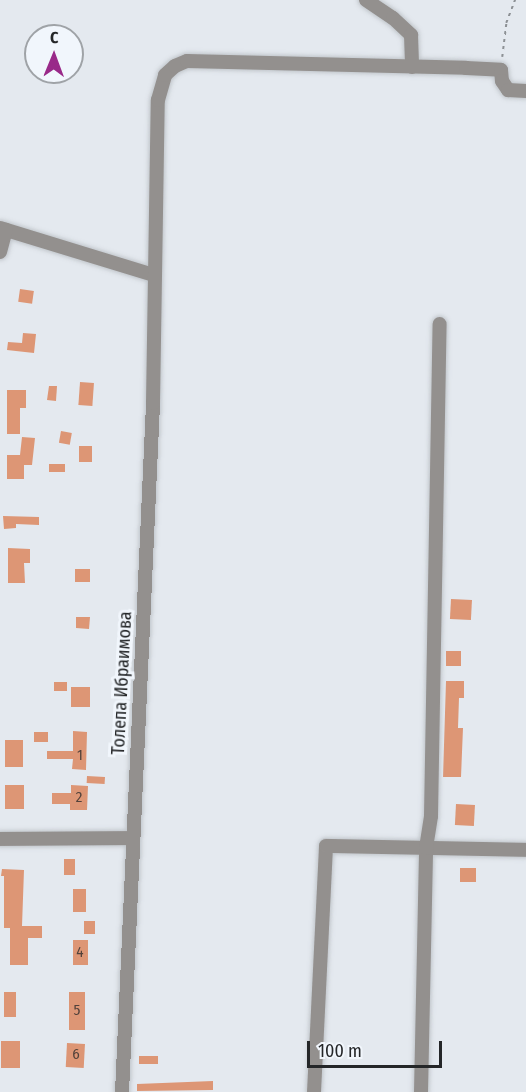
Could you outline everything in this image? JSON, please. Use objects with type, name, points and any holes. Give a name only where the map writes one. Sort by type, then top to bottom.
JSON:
[{"type":"street","points":[[366,0],[393,18],[411,35],[412,67]]},
{"type":"street","name":"Толепа Ибраимова","points":[[122,1092],[153,403],[154,269],[159,162],[158,100],[165,75],[175,66],[187,61],[501,70]]},
{"type":"street","points":[[501,70],[502,81],[508,90],[526,92]]},
{"type":"street","points":[[0,252],[3,229],[140,270],[154,269]]},
{"type":"street","points":[[422,1092],[426,848],[431,816],[440,324]]},
{"type":"street","points":[[0,839],[134,838]]},
{"type":"street","points":[[314,1092],[326,846],[526,849]]},
{"type":"path","points":[[501,70],[506,23],[515,0]]},
{"type":"building","points":[[20,289],[34,291],[32,304],[18,302]]},
{"type":"building","points":[[23,333],[36,334],[34,353],[7,350],[8,342],[22,343]]},
{"type":"building","points":[[80,382],[94,383],[92,406],[78,405]]},
{"type":"building","points":[[49,386],[57,386],[56,401],[47,400]]},
{"type":"building","points":[[7,390],[26,390],[26,408],[20,408],[20,434],[7,434]]},
{"type":"building","points":[[61,431],[72,433],[70,445],[59,443]]},
{"type":"building","points":[[22,437],[35,438],[32,465],[24,465],[24,479],[7,479],[7,455],[20,455]]},
{"type":"building","points":[[79,446],[92,446],[92,462],[79,462]]},
{"type":"building","points":[[49,464],[65,464],[65,472],[49,472]]},
{"type":"building","points":[[3,516],[39,517],[39,525],[16,524],[16,528],[4,529]]},
{"type":"building","points":[[8,548],[30,549],[30,563],[24,563],[25,583],[8,583]]},
{"type":"building","points":[[75,569],[90,569],[90,582],[75,582]]},
{"type":"building","points":[[451,599],[472,600],[471,620],[450,619]]},
{"type":"building","points":[[76,617],[90,617],[89,629],[76,628]]},
{"type":"building","points":[[446,651],[461,651],[461,666],[446,666]]},
{"type":"building","points":[[446,681],[464,681],[464,698],[459,698],[458,728],[463,728],[461,777],[443,777]]},
{"type":"building","points":[[54,682],[67,682],[67,691],[54,691]]},
{"type":"building","points":[[71,687],[90,687],[90,707],[71,707]]},
{"type":"building","points":[[73,731],[87,732],[86,770],[72,769],[73,759],[47,759],[47,751],[73,751]]},
{"type":"building","points":[[34,732],[48,732],[48,742],[34,742]]},
{"type":"building","points":[[5,740],[23,740],[23,767],[5,767]]},
{"type":"building","points":[[87,776],[105,777],[105,784],[87,783]]},
{"type":"building","points":[[5,785],[24,785],[24,809],[5,809]]},
{"type":"building","points":[[71,785],[88,786],[87,810],[70,810],[70,804],[52,804],[52,793],[71,793]]},
{"type":"building","points":[[456,804],[475,805],[474,826],[455,825]]},
{"type":"building","points":[[64,859],[75,859],[75,875],[64,875]]},
{"type":"building","points":[[460,868],[476,868],[476,882],[460,882]]},
{"type":"building","points":[[2,869],[24,870],[22,926],[42,926],[42,938],[28,938],[28,965],[10,965],[10,928],[4,928]]},
{"type":"building","points":[[73,889],[86,889],[86,912],[73,912]]},
{"type":"building","points":[[84,921],[95,921],[95,934],[84,934]]},
{"type":"building","points":[[73,940],[88,940],[88,965],[73,965]]},
{"type":"building","points":[[4,992],[16,992],[16,1017],[4,1017]]},
{"type":"building","points":[[69,992],[85,992],[85,1030],[69,1030]]},
{"type":"building","points":[[1,1041],[20,1041],[20,1068],[1,1068]]},
{"type":"building","points":[[67,1043],[85,1044],[84,1068],[66,1067]]},
{"type":"building","points":[[139,1056],[158,1056],[158,1064],[139,1064]]},
{"type":"building","points":[[213,1081],[213,1090],[137,1091],[137,1084]]}]
